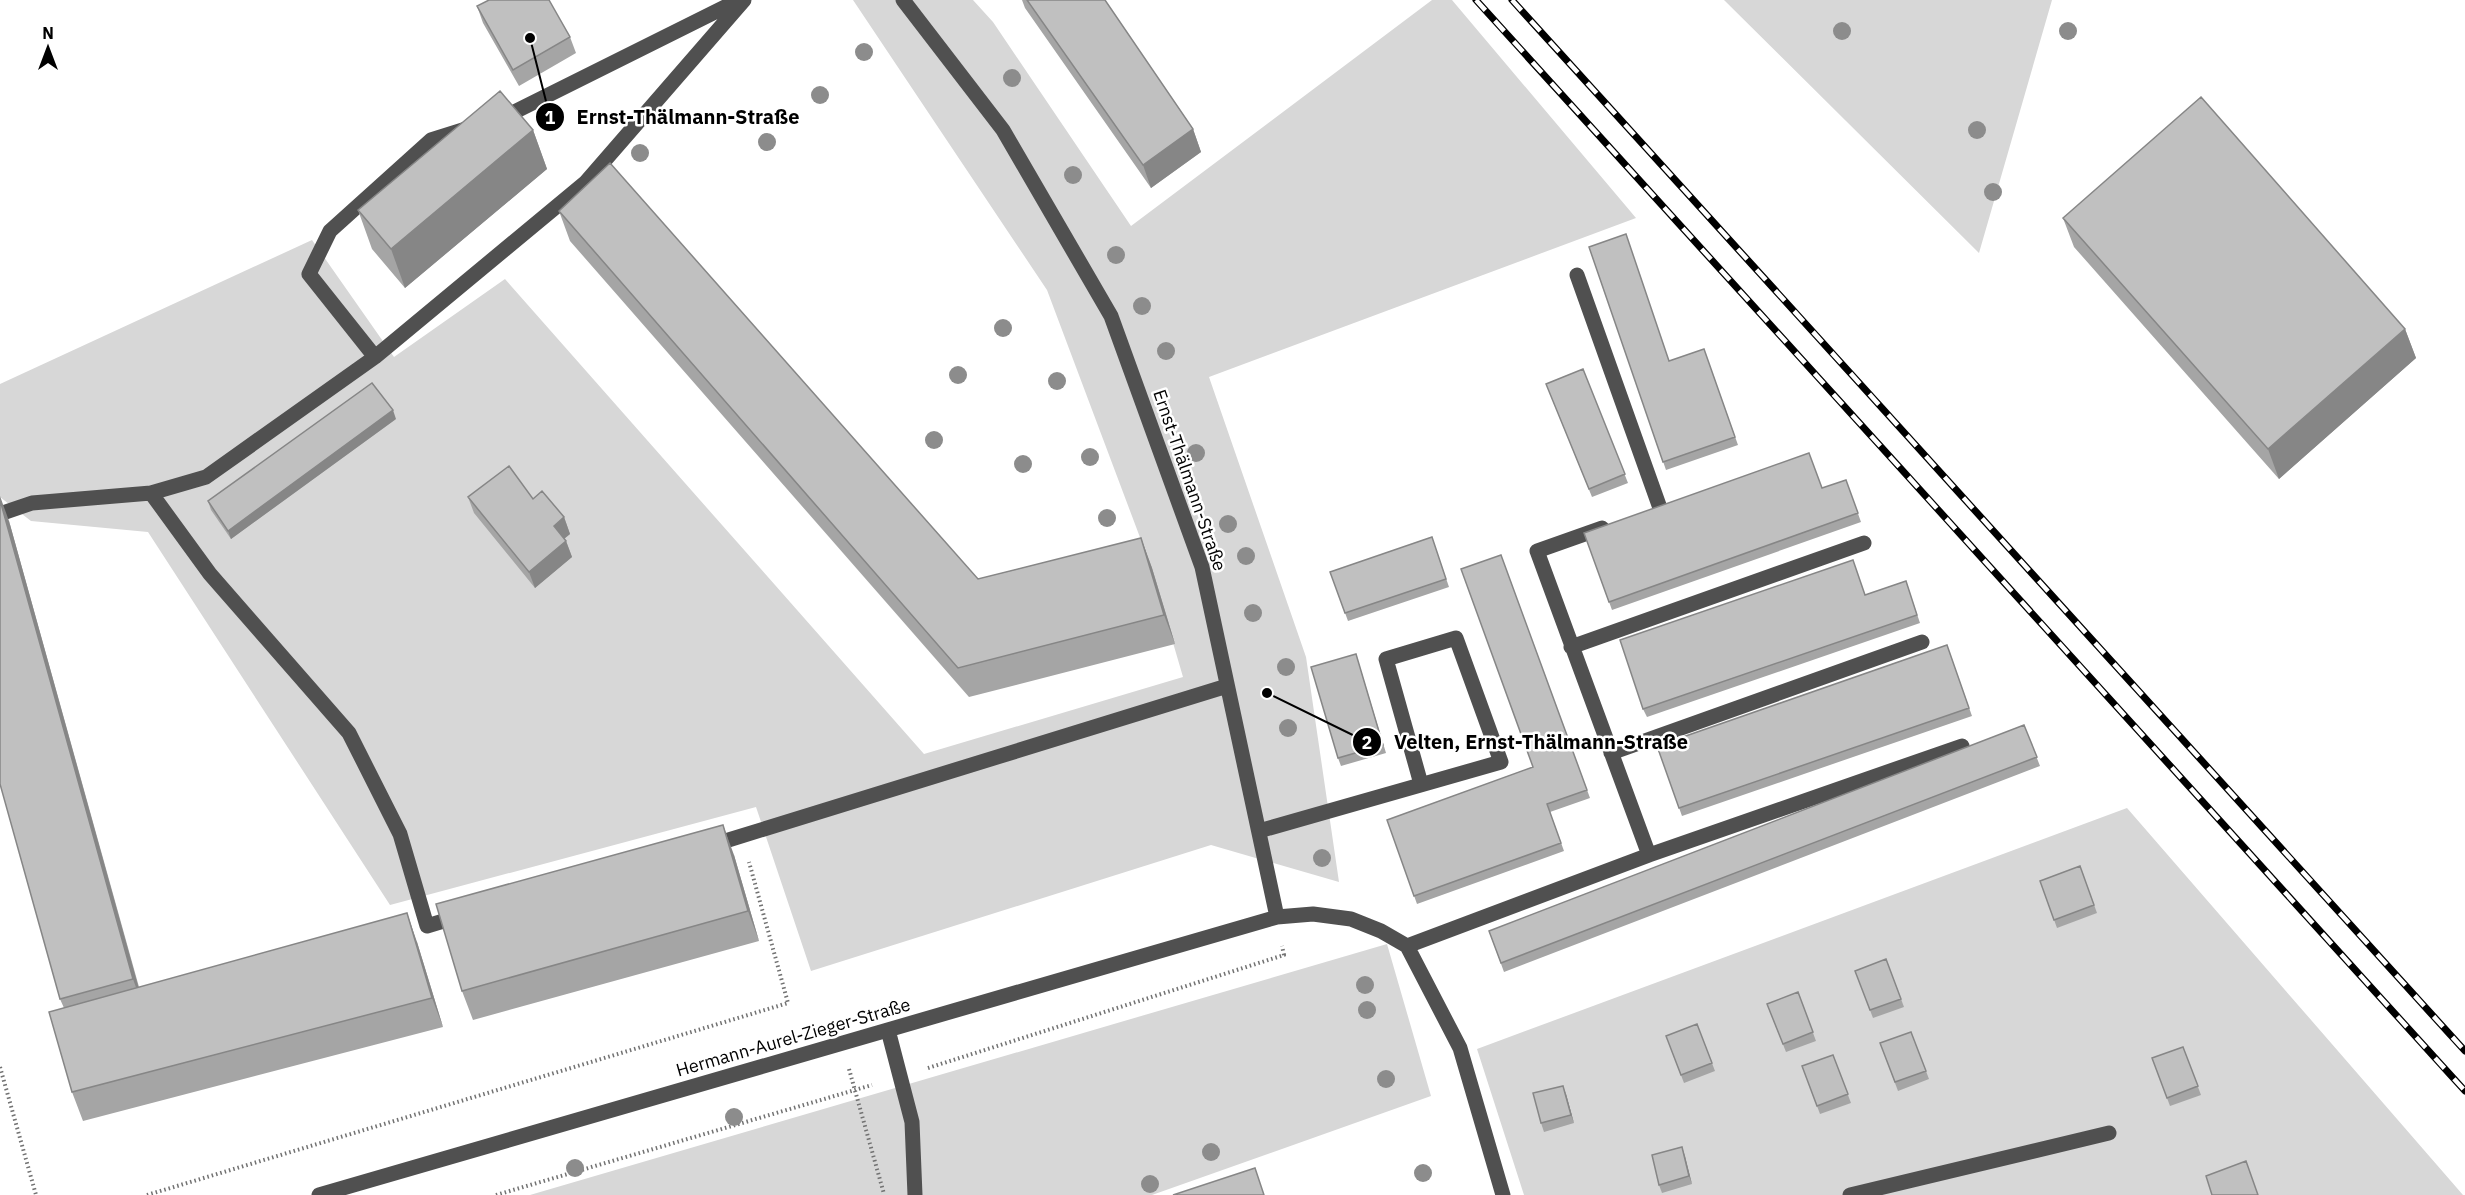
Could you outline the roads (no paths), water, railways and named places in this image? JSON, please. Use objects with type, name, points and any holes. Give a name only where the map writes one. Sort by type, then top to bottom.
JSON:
[{"type":"street","points":[[375,357],[309,274],[330,231],[431,140],[507,117],[740,0]]},
{"type":"street","points":[[0,514],[32,503],[151,494],[206,477],[375,357],[586,182],[744,0]]},
{"type":"street","name":"Ernst-Thälmann-Straße","points":[[903,0],[1003,130],[1111,316],[1202,567],[1277,917]]},
{"type":"street","points":[[1577,275],[1660,508]]},
{"type":"street","points":[[151,494],[210,574],[349,733],[400,834],[427,926],[472,913]]},
{"type":"street","points":[[1615,523],[1537,551],[1648,855]]},
{"type":"street","points":[[1571,647],[1864,543]]},
{"type":"street","points":[[1259,831],[1501,762],[1456,638],[1386,659],[1421,784]]},
{"type":"street","points":[[1611,753],[1922,642]]},
{"type":"street","points":[[698,849],[1227,686]]},
{"type":"street","points":[[1407,946],[1648,855],[1962,746]]},
{"type":"street","points":[[1277,917],[1313,914],[1351,919],[1381,931],[1407,946],[1460,1048],[1503,1195]]},
{"type":"street","name":"Hermann-Aurel-Zieger-Straße","points":[[319,1195],[1277,917]]},
{"type":"street","points":[[888,1030],[912,1122],[915,1195]]},
{"type":"street","points":[[1850,1195],[2109,1133]]},
{"type":"railway","points":[[1476,0],[2465,1091]]},
{"type":"railway","points":[[1512,0],[2465,1051]]},
{"type":"place","name":"Ernst-Thälmann-Straße","points":[[530,38]]},
{"type":"place","name":"Velten, Ernst-Thälmann-Straße","points":[[1267,693]]}]
